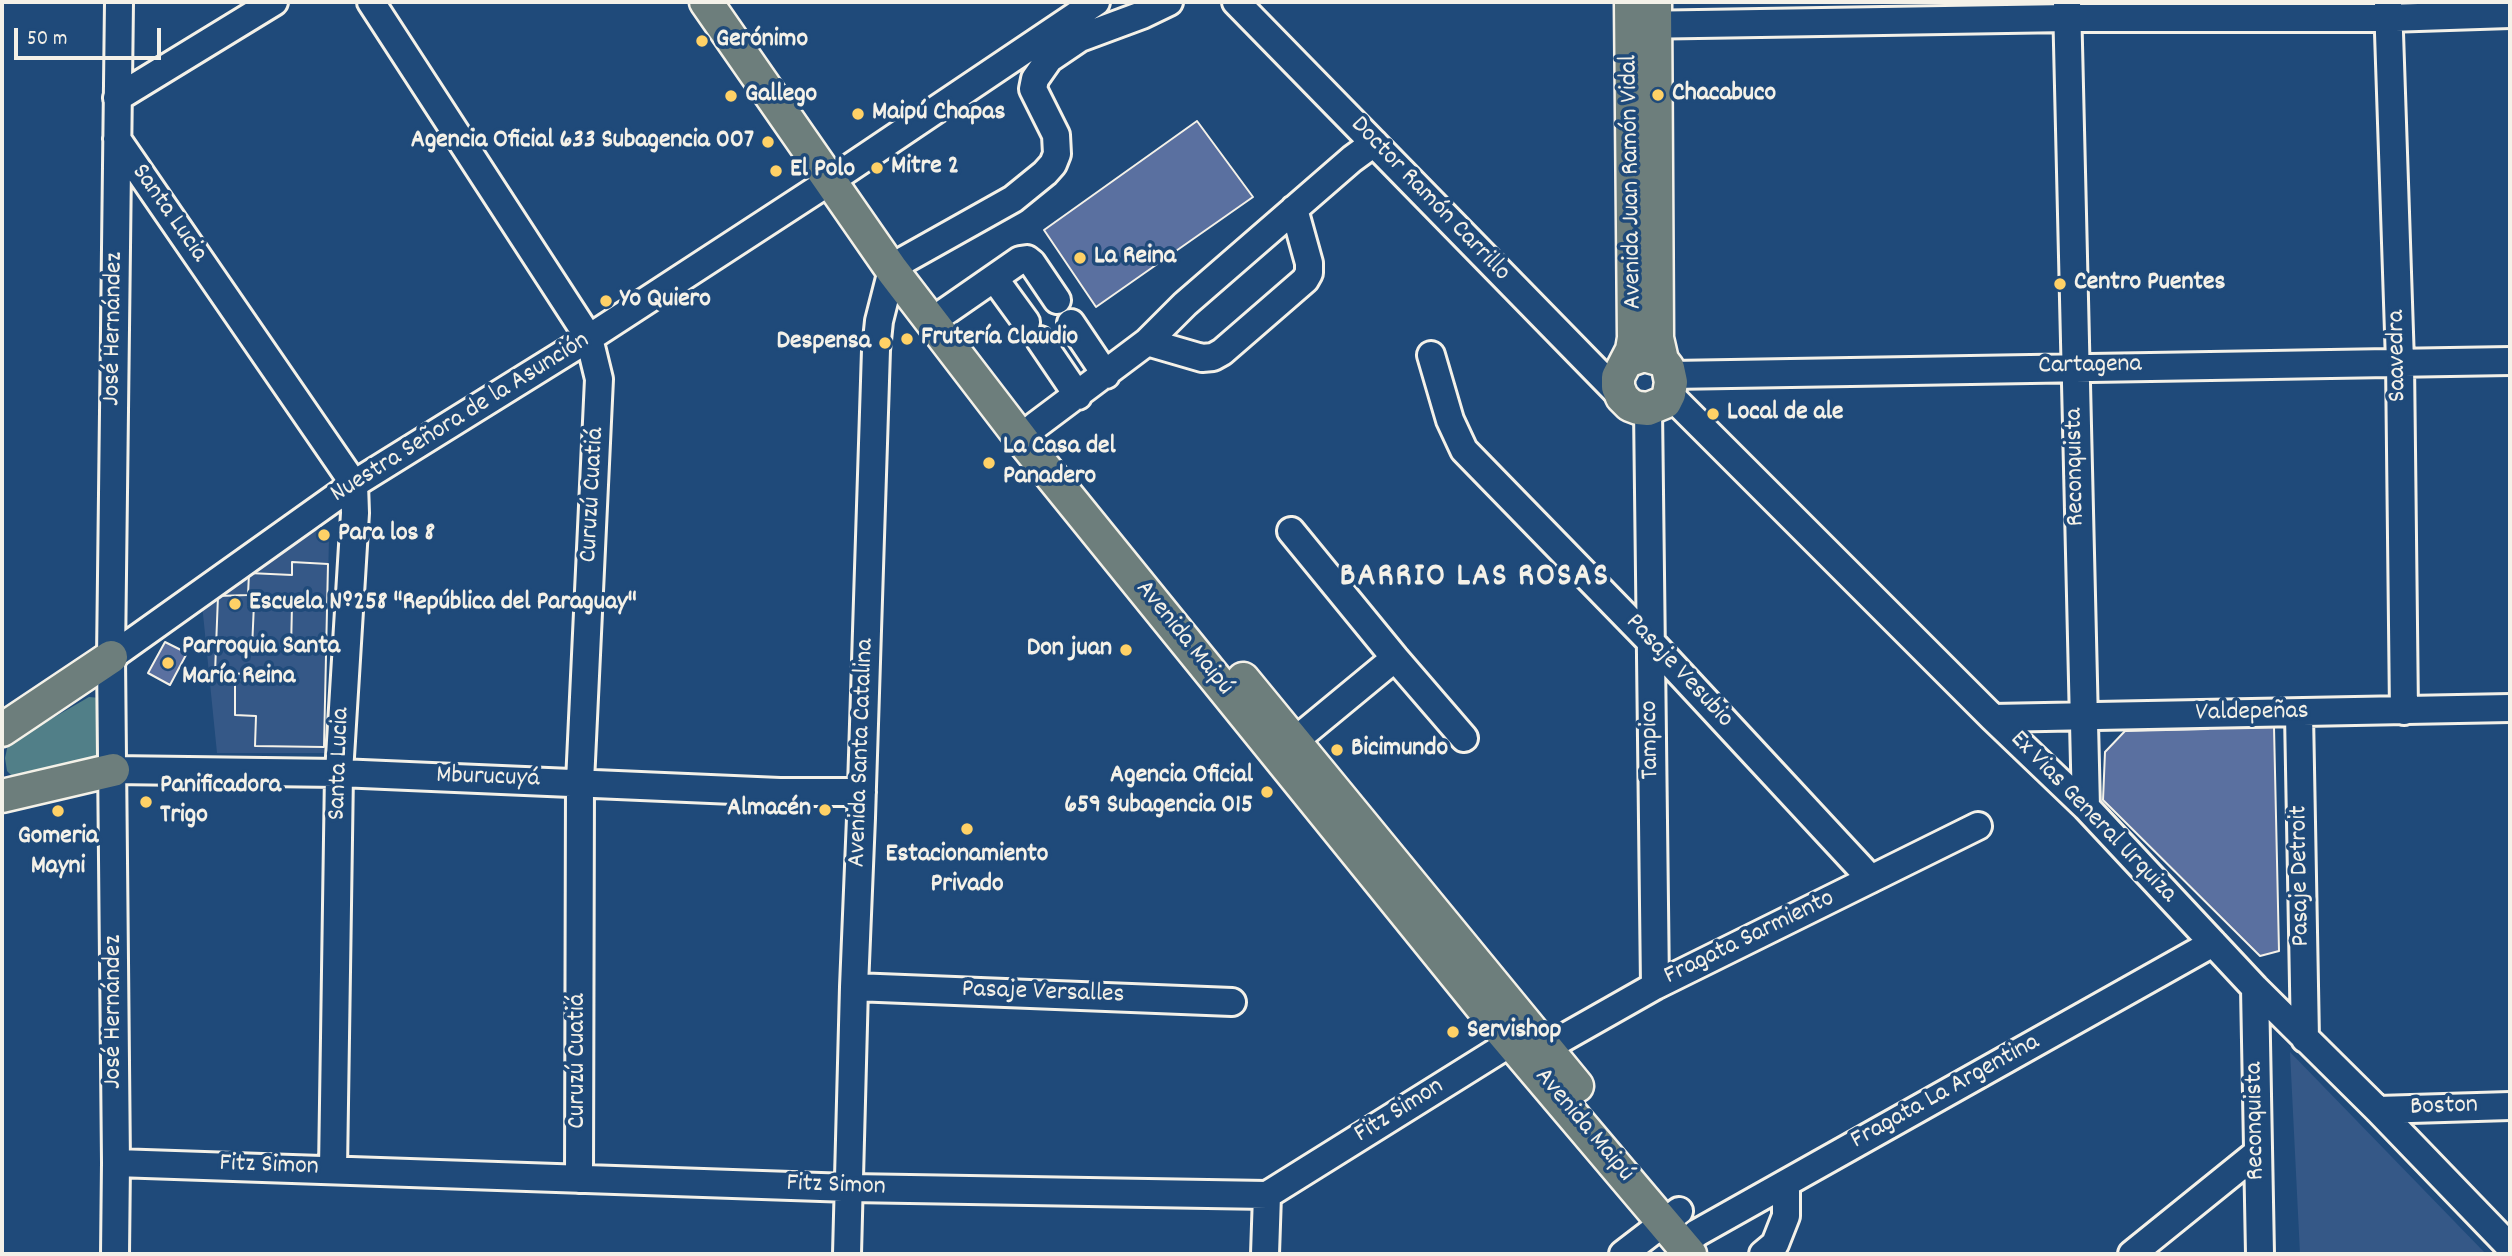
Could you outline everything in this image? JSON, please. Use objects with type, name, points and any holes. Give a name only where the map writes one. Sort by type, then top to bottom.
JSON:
[{"type":"main road","name":"Avenida Maipú","points":[[707,2],[838,175]]},
{"type":"main road","name":"Avenida Maipú","points":[[732,2],[838,175],[1023,441],[1286,748]]},
{"type":"main road","name":"Avenida Juan Ramón Vidal","points":[[1643,13],[1657,338],[1654,387],[1618,387],[1618,377],[1634,338],[1643,13]]},
{"type":"main road","name":"Avenida Maipú","points":[[899,265],[944,312],[1286,748],[1528,1049],[1688,1237]]},
{"type":"main road","points":[[2,730],[111,657]]},
{"type":"main road","points":[[2,796],[113,770]]},
{"type":"street","name":"José Hernández","points":[[115,1254],[111,657],[119,2]]},
{"type":"street","points":[[117,98],[274,2]]},
{"type":"street","name":"Curuzú Cuatiá","points":[[371,2],[589,338],[599,379],[580,782],[579,1179]]},
{"type":"street","name":"Nuestra Señora de la Asunción","points":[[111,657],[354,484],[589,338],[1096,2]]},
{"type":"street","points":[[1033,89],[1041,67],[1063,48],[1096,31],[1142,15],[1169,2]]},
{"type":"street","name":"Doctor Ramón Carrillo","points":[[1236,2],[1374,143],[1654,387]]},
{"type":"street","name":"Reconquista","points":[[2068,10],[2086,807]]},
{"type":"street","points":[[1643,13],[2388,10],[2510,14]]},
{"type":"street","name":"Saavedra","points":[[2388,10],[2400,362],[2404,710]]},
{"type":"street","points":[[899,265],[1013,199],[1053,164],[1057,154],[1056,135],[1033,89],[1012,58]]},
{"type":"street","name":"Santa Lucia","points":[[117,139],[354,484],[355,513],[339,773],[333,1169]]},
{"type":"street","points":[[1035,426],[1147,342],[1185,304],[1374,143]]},
{"type":"street","points":[[1147,342],[1202,358],[1213,357],[1305,280],[1309,273],[1309,263],[1294,209]]},
{"type":"street","points":[[944,312],[1020,260],[1027,259],[1032,262],[1057,300]]},
{"type":"street","name":"Avenida Santa Catalina","points":[[847,1254],[853,986],[876,350],[879,321],[899,265]]},
{"type":"street","points":[[994,278],[1078,396]]},
{"type":"street","points":[[1071,323],[1106,375]]},
{"type":"street","name":"Pasaje Vesubio","points":[[1431,355],[1450,420],[1464,450],[1651,642],[1871,879]]},
{"type":"street","name":"Cartagena","points":[[1654,387],[2075,368],[2510,361]]},
{"type":"street","name":"Tampico","points":[[1654,387],[1651,642],[1655,986]]},
{"type":"street","name":"Ex Vias General Urquiza","points":[[1654,387],[2086,807],[2255,988],[2510,1247]]},
{"type":"street","points":[[1291,531],[1464,738]]},
{"type":"street","points":[[1286,748],[1395,658]]},
{"type":"street","name":"Valdepeñas","points":[[1993,718],[2510,708]]},
{"type":"street","name":"Pasaje Detroit","points":[[2299,714],[2305,1039]]},
{"type":"street","name":"Mburucuyá","points":[[113,770],[339,773],[780,792],[862,792]]},
{"type":"street","name":"Fragata Sarmiento","points":[[1528,1049],[1978,826]]},
{"type":"street","name":"Fragata La Argentina","points":[[1623,1254],[1688,1237],[2213,943]]},
{"type":"street","name":"Pasaje Versalles","points":[[853,986],[1232,1002]]},
{"type":"street","name":"Reconquista","points":[[2255,988],[2260,1254]]},
{"type":"street","name":"Fitz Simon","points":[[116,1163],[850,1188],[1267,1195],[1528,1049]]},
{"type":"street","name":"Boston","points":[[2378,1110],[2510,1106]]},
{"type":"street","points":[[2132,1254],[2257,1153]]},
{"type":"street","points":[[1763,1254],[1775,1244],[1786,1216],[1786,1183]]},
{"type":"street","points":[[1265,1254],[1267,1195]]},
{"type":"shaded area","name":"Escuela Nº258 \"República del Paraguay\"","points":[[316,529],[329,538],[324,753],[217,753],[202,604]]},
{"type":"shaded area","points":[[2290,1052],[2486,1254],[2300,1254]]},
{"type":"green space","points":[[89,697],[100,698],[102,750],[90,766],[17,781],[7,771],[5,758],[8,744]]},
{"type":"building","points":[[1197,121],[1253,197],[1096,307],[1044,230]]},
{"type":"building","name":"Escuela Nº258 \"República del Paraguay\"","points":[[292,562],[328,564],[324,747],[255,746],[256,716],[235,715],[235,680],[255,681],[255,674],[215,673],[218,596],[248,595],[249,573],[292,575]],"holes":[[[254,603],[292,605],[291,650],[252,649]]]},
{"type":"building","name":"Escuela Nº258 \"República del Paraguay\"","points":[[292,562],[328,564],[324,747],[255,746],[256,716],[235,715],[235,680],[255,681],[255,674],[215,673],[218,596],[248,595],[249,573],[292,575]]},
{"type":"building","name":"Escuela Nº258 \"República del Paraguay\"","points":[[254,603],[292,605],[291,650],[252,649]]},
{"type":"building","name":"Parroquia Santa María Reina","points":[[165,642],[187,653],[170,685],[148,673]]},
{"type":"building","points":[[2211,726],[2274,727],[2279,951],[2260,956],[2103,800],[2105,752],[2125,731],[2208,729]]},
{"type":"place","name":"Gerónimo","points":[[702,41]]},
{"type":"place","name":"Chacabuco","points":[[1658,95]]},
{"type":"place","name":"Gallego","points":[[731,96]]},
{"type":"place","name":"Maipú Chapas","points":[[858,114]]},
{"type":"place","name":"Agencia Oficial 633 Subagencia 007","points":[[768,142]]},
{"type":"place","name":"Mitre 2","points":[[877,168]]},
{"type":"place","name":"El Polo","points":[[776,171]]},
{"type":"place","name":"La Reina","points":[[1080,258]]},
{"type":"place","name":"Centro Puentes","points":[[2060,284]]},
{"type":"place","name":"Yo Quiero","points":[[606,301]]},
{"type":"place","name":"Frutería Claudio","points":[[907,339]]},
{"type":"place","name":"Despensa","points":[[885,343]]},
{"type":"place","name":"Local de ale","points":[[1713,414]]},
{"type":"place","name":"La Casa del Panadero","points":[[989,463]]},
{"type":"place","name":"Para los 8","points":[[324,535]]},
{"type":"place","name":"Escuela Nº258 \"República del Paraguay\"","points":[[235,604]]},
{"type":"place","name":"Don juan","points":[[1126,650]]},
{"type":"place","name":"Parroquia Santa María Reina","points":[[168,663]]},
{"type":"place","name":"Bicimundo","points":[[1337,750]]},
{"type":"place","name":"Agencia Oficial 659 Subagencia 015","points":[[1267,792]]},
{"type":"place","name":"Panificadora Trigo","points":[[146,802]]},
{"type":"place","name":"Almacén","points":[[825,810]]},
{"type":"place","name":"Gomeria Mayni","points":[[58,811]]},
{"type":"place","name":"Estacionamiento Privado","points":[[967,829]]},
{"type":"place","name":"Servishop","points":[[1453,1032]]},
{"type":"district","name":"BARRIO LAS ROSAS","points":[[1475,579]]}]
